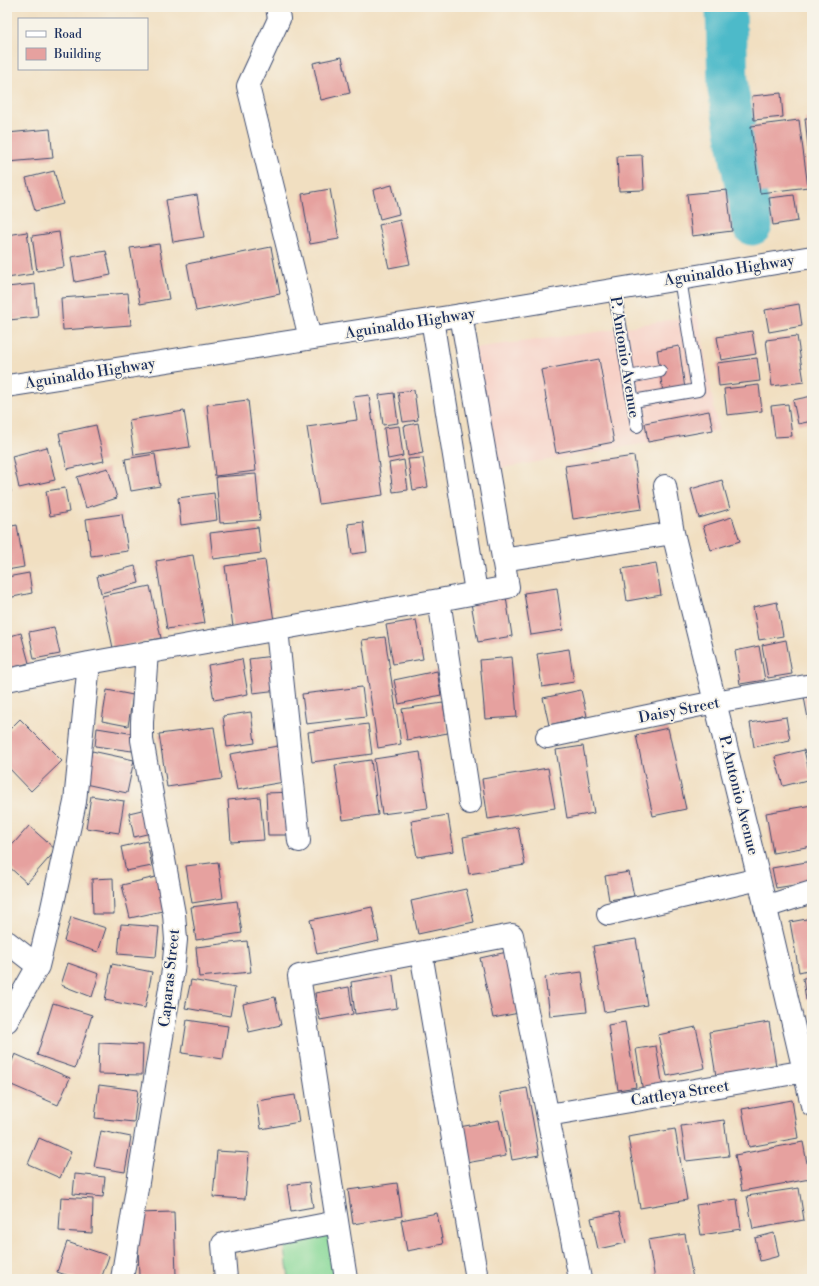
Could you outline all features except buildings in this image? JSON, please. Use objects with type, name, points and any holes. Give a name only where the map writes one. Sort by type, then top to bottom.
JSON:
[{"type":"street","points":[[277,7],[279,19],[248,86],[310,338]]},
{"type":"street","name":"Aguinaldo Highway","points":[[7,386],[461,315],[614,288],[680,279],[812,257]]},
{"type":"street","points":[[7,680],[146,652],[508,587],[461,315]]},
{"type":"street","points":[[432,319],[476,592]]},
{"type":"street","name":"P. Antonio Avenue","points":[[665,486],[673,533],[765,907],[808,1071],[812,1105]]},
{"type":"street","points":[[503,560],[673,533]]},
{"type":"street","points":[[439,600],[470,803]]},
{"type":"street","points":[[277,629],[299,841]]},
{"type":"street","name":"Caparas Street","points":[[122,1279],[176,940],[174,914],[142,740],[146,652]]},
{"type":"street","points":[[7,1021],[38,966],[50,917],[75,802],[89,663]]},
{"type":"street","name":"Daisy Street","points":[[547,737],[715,702],[812,685]]},
{"type":"street","points":[[608,914],[759,879]]},
{"type":"street","points":[[765,907],[812,892]]},
{"type":"street","points":[[346,1279],[299,976],[512,935],[580,1279]]},
{"type":"street","points":[[7,942],[38,966]]},
{"type":"street","points":[[421,953],[476,1279]]},
{"type":"street","name":"Cattleya Street","points":[[548,1115],[808,1071]]},
{"type":"street","points":[[226,1279],[223,1244],[337,1222]]},
{"type":"lane","points":[[633,401],[698,390],[688,366],[680,279]]},
{"type":"lane","name":"P. Antonio Avenue","points":[[614,288],[637,426]]},
{"type":"lane","points":[[629,377],[660,371]]},
{"type":"shaded area","points":[[698,315],[718,431],[496,469],[473,348],[597,332]]},
{"type":"green space","points":[[329,1235],[335,1279],[289,1279],[284,1241]]},
{"type":"waterway","points":[[726,7],[728,90],[752,225]]}]
